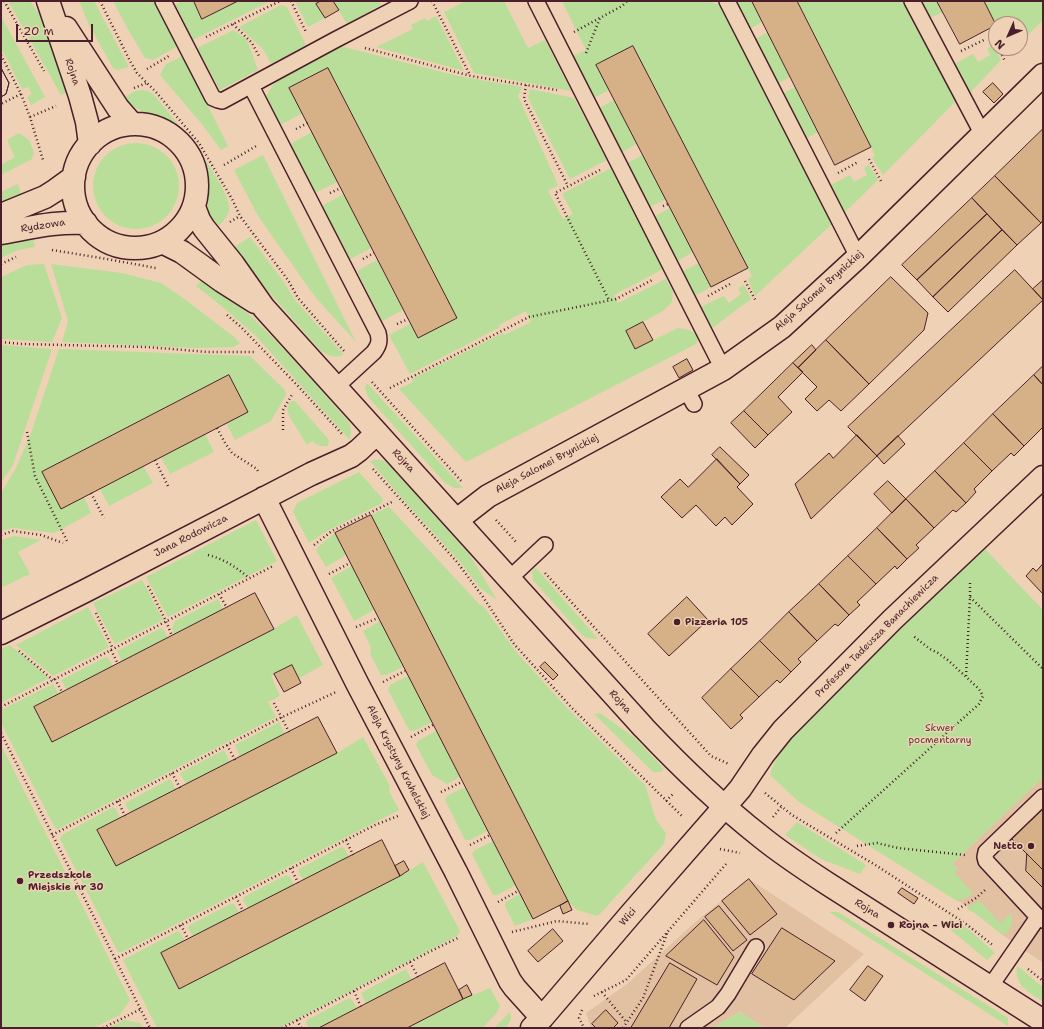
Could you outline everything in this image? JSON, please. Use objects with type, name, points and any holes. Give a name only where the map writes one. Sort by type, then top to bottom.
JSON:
[{"type":"street","name":"Rojna","points":[[48,1],[118,108],[132,124]]},
{"type":"street","name":"Rojna","points":[[48,1],[80,96],[87,122],[90,144]]},
{"type":"street","name":"Aleja Salomei Brynickiej","points":[[457,520],[488,496],[690,397],[723,369],[782,326],[858,257],[1043,75]]},
{"type":"street","points":[[132,124],[156,128],[177,140],[185,149],[191,160],[197,183],[194,207],[181,227],[172,236],[162,242],[139,248],[114,244],[94,232],[86,223],[80,212],[74,189],[74,177],[82,154],[90,144],[109,130],[132,124]]},
{"type":"street","points":[[1,215],[45,197],[74,177]]},
{"type":"street","name":"Rojna","points":[[194,207],[204,228],[233,264],[264,308],[680,766],[759,836],[803,868],[1043,1021]]},
{"type":"street","name":"Rydzowa","points":[[1,233],[65,222],[86,223]]},
{"type":"street","name":"Rojna","points":[[162,242],[182,252],[222,281],[264,308]]},
{"type":"street","name":"Jana Rodowicza","points":[[1,633],[311,474],[351,456],[377,433]]},
{"type":"street","name":"Profesora Tadeusza Banachiewicza","points":[[724,806],[740,789],[763,755],[783,730],[892,620],[1043,477]]},
{"type":"street","name":"Aleja Krystyny Krahelskiej","points":[[264,498],[421,807],[456,872],[510,981],[542,1025]]},
{"type":"street","name":"Wici","points":[[542,1025],[568,988],[724,806]]},
{"type":"lane","points":[[163,1],[213,98],[222,101],[315,50],[410,1]]},
{"type":"lane","points":[[536,1],[723,369]]},
{"type":"lane","points":[[727,1],[858,257]]},
{"type":"lane","points":[[912,1],[982,135]]},
{"type":"lane","points":[[251,86],[380,339],[374,352],[336,387]]},
{"type":"lane","points":[[509,579],[545,545]]},
{"type":"lane","points":[[990,987],[1010,957],[1041,919],[986,861],[986,852],[1043,797]]},
{"type":"lane","points":[[688,1028],[718,1007],[728,994],[756,947]]},
{"type":"path","points":[[4,1],[47,76]]},
{"type":"path","points":[[100,1],[137,73],[156,92],[199,143],[232,199],[240,216],[288,280],[298,298],[358,367],[711,756],[731,764]]},
{"type":"path","points":[[147,68],[280,1]]},
{"type":"path","points":[[291,1],[315,50]]},
{"type":"path","points":[[432,1],[471,76]]},
{"type":"path","points":[[556,41],[622,6],[627,1]]},
{"type":"path","points":[[576,80],[600,18]]},
{"type":"path","points":[[233,24],[252,43],[269,75]]},
{"type":"path","points":[[335,40],[471,76],[583,95]]},
{"type":"path","points":[[1,55],[21,94],[30,117],[43,160]]},
{"type":"path","points":[[1002,56],[1005,61]]},
{"type":"path","points":[[526,85],[524,99],[568,186]]},
{"type":"path","points":[[1,104],[21,94]]},
{"type":"path","points":[[30,117],[56,106]]},
{"type":"path","points":[[224,165],[276,134]]},
{"type":"path","points":[[869,159],[882,183]]},
{"type":"path","points":[[610,300],[555,193],[617,161]]},
{"type":"path","points":[[59,251],[162,269]]},
{"type":"path","points":[[390,388],[529,317],[616,299],[672,270]]},
{"type":"path","points":[[745,281],[756,301]]},
{"type":"path","points":[[224,312],[241,327],[297,385],[457,562],[514,644],[572,708],[686,821]]},
{"type":"path","points":[[1,342],[22,344],[147,347],[208,352],[255,352]]},
{"type":"path","points":[[283,430],[283,410],[293,393]]},
{"type":"path","points":[[27,432],[35,476],[67,541]]},
{"type":"path","points":[[155,460],[168,486]]},
{"type":"path","points":[[91,493],[104,518]]},
{"type":"path","points":[[1,707],[249,578],[308,549],[332,531],[392,502]]},
{"type":"path","points":[[1,535],[13,531],[41,535],[63,543]]},
{"type":"path","points":[[173,545],[219,558],[237,568],[249,578]]},
{"type":"path","points":[[966,676],[970,597],[970,545]]},
{"type":"path","points":[[323,577],[350,562]]},
{"type":"path","points":[[137,564],[172,636]]},
{"type":"path","points":[[84,591],[118,664]]},
{"type":"path","points":[[220,594],[227,608]]},
{"type":"path","points":[[970,597],[1043,669]]},
{"type":"path","points":[[352,629],[378,618]]},
{"type":"path","points":[[836,833],[979,704],[983,696],[979,689],[949,661],[930,649],[892,620]]},
{"type":"path","points":[[18,651],[54,679],[62,692]]},
{"type":"path","points":[[380,683],[405,670]]},
{"type":"path","points":[[52,835],[227,745],[357,682]]},
{"type":"path","points":[[274,703],[289,732]]},
{"type":"path","points":[[409,738],[434,725]]},
{"type":"path","points":[[1,733],[150,1028]]},
{"type":"path","points":[[227,745],[235,760]]},
{"type":"path","points":[[172,773],[180,788]]},
{"type":"path","points":[[115,959],[375,825],[421,807],[438,794],[462,782]]},
{"type":"path","points":[[763,791],[792,815],[876,866],[966,924],[1043,981]]},
{"type":"path","points":[[118,801],[125,816]]},
{"type":"path","points":[[466,847],[490,835]]},
{"type":"path","points":[[346,840],[353,854]]},
{"type":"path","points":[[857,846],[877,843],[904,849],[985,857]]},
{"type":"path","points":[[717,847],[722,850],[745,854]]},
{"type":"path","points":[[584,1028],[579,1018],[585,1002],[626,980],[726,864]]},
{"type":"path","points":[[291,868],[298,883]]},
{"type":"path","points":[[958,909],[976,898],[1000,876]]},
{"type":"path","points":[[494,904],[518,891]]},
{"type":"path","points":[[236,896],[243,911]]},
{"type":"path","points":[[282,1028],[453,940],[467,935],[489,938],[557,921],[596,925]]},
{"type":"path","points":[[181,925],[188,939]]},
{"type":"path","points":[[623,1028],[642,998],[669,929]]},
{"type":"path","points":[[410,962],[418,977]]},
{"type":"path","points":[[568,988],[585,1002]]},
{"type":"path","points":[[354,991],[361,1007]]},
{"type":"path","points":[[602,992],[627,1023]]},
{"type":"path","points":[[103,1028],[141,1009]]},
{"type":"path","points":[[297,1020],[301,1028]]},
{"type":"shaded area","points":[[1043,777],[1043,963],[1000,933],[968,907],[931,884]]},
{"type":"shaded area","points":[[749,879],[864,954],[785,1028],[765,1028],[740,1012],[711,1028],[591,1028],[586,1013],[627,984],[700,918]]},
{"type":"green space","points":[[8,1],[30,1],[44,21],[70,91],[61,95]]},
{"type":"green space","points":[[79,1],[94,1],[129,67],[117,70],[113,68],[89,25]]},
{"type":"green space","points":[[113,1],[155,1],[178,46],[153,60],[145,58]]},
{"type":"green space","points":[[182,1],[194,1],[203,19],[238,1],[270,1],[193,40],[175,5]]},
{"type":"green space","points":[[295,1],[321,1],[316,4],[325,18],[308,27]]},
{"type":"green space","points":[[333,1],[379,1],[381,5],[347,24]]},
{"type":"green space","points":[[466,1],[504,1],[528,48],[545,40],[571,91],[474,73],[444,12]]},
{"type":"green space","points":[[562,1],[708,1],[719,5],[721,8],[767,94],[832,224],[755,296],[748,279],[752,276],[633,46],[596,65],[609,90],[592,99],[571,57],[586,50]]},
{"type":"green space","points":[[736,1],[752,1],[762,22],[750,29]]},
{"type":"green space","points":[[797,1],[905,1],[956,101],[883,175],[872,158],[875,156],[871,147]]},
{"type":"green space","points":[[921,1],[937,1],[943,12],[930,18]]},
{"type":"green space","points":[[984,1],[1043,1],[1043,20],[1028,35],[1028,16],[992,16]]},
{"type":"green space","points":[[281,5],[287,7],[306,45],[271,64],[263,49],[239,27]]},
{"type":"green space","points":[[1,16],[45,97],[31,105],[27,97],[32,94],[28,87],[22,89],[1,48]]},
{"type":"green space","points":[[436,16],[464,71],[376,47],[413,29],[411,25],[425,18],[427,21]]},
{"type":"green space","points":[[234,30],[247,40],[258,70],[220,90],[197,48]]},
{"type":"green space","points":[[768,32],[790,77],[777,84],[755,39]]},
{"type":"green space","points":[[340,46],[458,76],[522,87],[518,96],[558,185],[548,191],[563,219],[573,214],[562,194],[611,168],[663,269],[614,295],[618,303],[666,279],[673,292],[672,302],[663,311],[626,331],[635,349],[678,328],[690,330],[699,337],[696,344],[466,462],[399,389],[413,382],[412,379],[503,333],[504,335],[531,322],[526,311],[499,325],[500,327],[410,374],[389,335],[410,324],[418,338],[457,318],[328,68],[289,88],[303,113],[280,125],[266,96],[276,80]]},
{"type":"green space","points":[[973,54],[978,62],[988,56],[999,56],[1001,60],[968,94],[953,65]]},
{"type":"green space","points":[[183,56],[228,146],[221,150],[201,123],[160,75],[166,64]]},
{"type":"green space","points":[[795,87],[818,132],[805,139],[782,94]]},
{"type":"green space","points":[[530,89],[574,98],[607,160],[570,179],[528,98]]},
{"type":"green space","points":[[136,91],[148,91],[154,95],[187,135],[170,122],[139,110],[124,97]]},
{"type":"green space","points":[[614,100],[637,144],[620,153],[597,109]]},
{"type":"green space","points":[[312,132],[337,182],[315,193],[289,145]]},
{"type":"green space","points":[[19,133],[29,140],[34,152],[32,159],[1,175],[1,165],[15,157],[7,140]]},
{"type":"green space","points":[[136,143],[152,146],[160,150],[172,162],[176,170],[179,186],[176,202],[172,210],[160,222],[152,226],[136,229],[120,226],[112,222],[100,210],[96,202],[93,186],[96,170],[100,162],[112,150],[120,146]]},
{"type":"green space","points":[[200,152],[219,181],[229,205],[227,216],[216,229],[209,216],[208,176]]},
{"type":"green space","points":[[263,155],[356,342],[308,287],[258,216],[234,170]]},
{"type":"green space","points":[[643,155],[666,199],[648,208],[625,164]]},
{"type":"green space","points":[[869,165],[878,180],[843,214],[827,187],[850,175],[854,182],[867,175],[864,168]]},
{"type":"green space","points":[[18,184],[22,196],[1,205],[1,192]]},
{"type":"green space","points":[[344,194],[371,248],[350,259],[322,206]]},
{"type":"green space","points":[[670,208],[693,252],[676,262],[653,217]]},
{"type":"green space","points":[[32,235],[35,247],[18,250],[1,258],[1,242]]},
{"type":"green space","points":[[250,237],[283,281],[295,300],[344,355],[331,356],[320,350],[231,249]]},
{"type":"green space","points":[[377,260],[403,310],[382,321],[357,271]]},
{"type":"green space","points":[[699,263],[711,287],[693,297],[681,272]]},
{"type":"green space","points":[[44,264],[62,318],[52,342],[1,339],[1,277],[27,265]]},
{"type":"green space","points":[[51,264],[122,273],[161,283],[182,297],[240,343],[234,347],[195,348],[62,342],[68,321]]},
{"type":"green space","points":[[204,279],[236,303],[254,319],[302,369],[348,421],[351,428],[350,440],[255,335],[196,286]]},
{"type":"green space","points":[[744,285],[751,299],[711,329],[698,308],[724,296],[729,303],[741,294],[738,288]]},
{"type":"green space","points":[[1,345],[52,349],[13,465],[1,483]]},
{"type":"green space","points":[[59,349],[250,356],[285,390],[286,395],[271,421],[235,440],[226,423],[248,412],[229,375],[42,472],[61,509],[84,497],[91,513],[54,533],[13,528],[1,531],[1,493],[16,468],[31,433]]},
{"type":"green space","points":[[367,383],[463,488],[455,488],[445,483],[368,397],[365,388]]},
{"type":"green space","points":[[291,401],[295,401],[329,440],[328,446],[319,445],[312,441],[307,445],[289,416],[287,409]]},
{"type":"green space","points":[[205,434],[214,452],[170,474],[161,457]]},
{"type":"green space","points":[[382,460],[388,464],[470,555],[497,600],[480,588],[460,562],[370,461]]},
{"type":"green space","points":[[143,466],[153,483],[109,506],[100,489]]},
{"type":"green space","points":[[359,472],[383,499],[382,503],[327,531],[309,543],[293,512],[297,503]]},
{"type":"green space","points":[[389,507],[479,604],[484,607],[516,652],[568,709],[645,785],[656,820],[666,833],[664,844],[598,916],[577,910],[568,901],[371,515]]},
{"type":"green space","points":[[256,520],[277,561],[168,617],[146,577]]},
{"type":"green space","points":[[335,533],[346,555],[326,567],[316,550]]},
{"type":"green space","points":[[14,536],[41,540],[18,552],[30,574],[1,588],[1,540]]},
{"type":"green space","name":"Skwer pocmentarny","points":[[984,548],[1043,610],[1043,777],[952,864],[958,868],[954,872],[973,893],[970,896],[957,901],[799,802],[770,775],[778,756],[798,728]]},
{"type":"green space","points":[[352,566],[374,610],[354,621],[331,578]]},
{"type":"green space","points":[[536,568],[598,639],[586,638],[580,633],[533,580],[532,571]]},
{"type":"green space","points":[[142,580],[163,620],[115,644],[93,603]]},
{"type":"green space","points":[[218,599],[223,610],[174,635],[172,628],[175,621]]},
{"type":"green space","points":[[88,607],[109,647],[53,676],[16,645]]},
{"type":"green space","points":[[297,615],[323,665],[299,678],[292,665],[271,676],[280,696],[268,702],[276,717],[58,829],[55,828],[1,723],[1,710],[53,684],[59,694],[34,707],[53,742],[266,633]]},
{"type":"green space","points":[[380,621],[403,667],[386,675],[381,675],[370,654],[371,648],[363,631]]},
{"type":"green space","points":[[161,628],[164,630],[168,638],[122,662],[117,651]]},
{"type":"green space","points":[[10,645],[49,678],[1,703],[1,649]]},
{"type":"green space","points":[[106,657],[113,666],[67,690],[61,680]]},
{"type":"green space","points":[[408,676],[432,722],[414,731],[409,730],[388,690],[390,685]]},
{"type":"green space","points":[[600,713],[635,738],[664,769],[661,772],[653,772],[594,714]]},
{"type":"green space","points":[[279,722],[285,734],[240,757],[235,745]]},
{"type":"green space","points":[[436,731],[460,777],[447,784],[432,775],[416,745],[418,741]]},
{"type":"green space","points":[[363,737],[390,786],[389,791],[399,810],[122,952],[118,952],[60,839],[62,835],[113,807],[116,809],[120,818],[98,830],[116,865],[337,753]]},
{"type":"green space","points":[[1,745],[130,1000],[120,1015],[93,1028],[1,1028]]},
{"type":"green space","points":[[224,750],[230,762],[186,784],[180,773]]},
{"type":"green space","points":[[170,779],[176,790],[130,813],[125,803]]},
{"type":"green space","points":[[465,787],[487,831],[470,840],[465,840],[445,800],[447,796]]},
{"type":"green space","points":[[797,822],[866,865],[860,874],[821,859],[785,835]]},
{"type":"green space","points":[[493,841],[516,885],[497,895],[493,895],[472,854],[475,850]]},
{"type":"green space","points":[[341,847],[344,848],[349,857],[303,880],[298,871],[299,869]]},
{"type":"green space","points":[[423,862],[460,931],[457,936],[279,1028],[157,1028],[123,960],[178,931],[185,941],[161,953],[179,989],[400,876]]},
{"type":"green space","points":[[286,875],[290,877],[294,885],[248,909],[243,900],[244,897]]},
{"type":"green space","points":[[520,894],[533,919],[515,926],[505,906],[506,902]]},
{"type":"green space","points":[[980,901],[1000,923],[1011,913],[1012,924],[1006,934],[1000,933],[976,914],[967,909]]},
{"type":"green space","points":[[232,903],[235,905],[239,913],[193,937],[188,928],[190,925]]},
{"type":"green space","points":[[829,912],[838,912],[1008,1018],[1008,1026]]},
{"type":"green space","points":[[950,918],[967,928],[995,953],[987,960],[945,925]]},
{"type":"green space","points":[[1017,966],[1043,987],[1043,1001],[1024,988],[1020,983],[1017,973]]},
{"type":"green space","points":[[406,969],[412,980],[366,1004],[361,993]]},
{"type":"green space","points":[[490,988],[500,1006],[496,1014],[482,1028],[407,1028],[463,999]]},
{"type":"green space","points":[[349,998],[357,1008],[319,1028],[309,1028],[306,1023],[307,1020]]},
{"type":"green space","points":[[510,1012],[511,1019],[506,1028],[494,1028]]},
{"type":"green space","points":[[740,1012],[765,1028],[711,1028]]},
{"type":"green space","points":[[124,1020],[140,1023],[143,1028],[108,1028]]},
{"type":"building","points":[[194,1],[238,1],[202,19]]},
{"type":"building","points":[[321,1],[333,1],[339,10],[325,18],[316,4]]},
{"type":"building","points":[[752,1],[797,1],[871,147],[835,165]]},
{"type":"building","points":[[937,1],[984,1],[992,16],[988,16],[988,29],[960,44]]},
{"type":"building","points":[[633,46],[748,268],[711,287],[596,65]]},
{"type":"building","points":[[1,68],[9,83],[6,94],[1,97]]},
{"type":"building","points":[[1,68],[9,83],[6,94],[1,97]]},
{"type":"building","points":[[328,68],[457,318],[418,338],[289,88]]},
{"type":"building","points":[[993,83],[1003,94],[994,103],[983,92]]},
{"type":"building","points":[[1043,129],[1043,220],[1041,223],[995,176]]},
{"type":"building","points":[[995,176],[1041,223],[1017,245],[972,198]]},
{"type":"building","points":[[972,198],[987,214],[917,280],[902,265]]},
{"type":"building","points":[[987,214],[1002,230],[933,297],[917,280]]},
{"type":"building","points":[[1002,230],[1017,245],[948,312],[933,297]]},
{"type":"building","points":[[1015,270],[1043,300],[877,456],[848,427]]},
{"type":"building","points":[[891,277],[928,313],[924,330],[869,384],[826,340]]},
{"type":"building","points":[[1043,280],[1043,300],[1033,289]]},
{"type":"building","points":[[643,322],[653,340],[635,349],[626,331]]},
{"type":"building","points":[[826,340],[869,384],[841,411],[829,400],[817,411],[805,399],[817,387],[798,368]]},
{"type":"building","points":[[812,345],[816,350],[798,368],[793,363]]},
{"type":"building","points":[[687,359],[693,370],[679,378],[673,367]]},
{"type":"building","points":[[793,363],[803,372],[778,397],[792,412],[768,435],[744,411]]},
{"type":"building","points":[[1043,366],[1043,385],[1034,375]]},
{"type":"building","points":[[229,375],[248,412],[61,509],[42,472]]},
{"type":"building","points":[[1034,375],[1043,385],[1043,427],[1024,446],[993,414]]},
{"type":"building","points":[[744,411],[768,435],[755,448],[731,423]]},
{"type":"building","points":[[993,414],[1024,446],[1014,456],[1011,453],[992,471],[964,443]]},
{"type":"building","points":[[857,435],[877,456],[811,519],[795,484],[829,453],[833,458]]},
{"type":"building","points":[[898,436],[905,444],[884,464],[877,456]]},
{"type":"building","points":[[964,443],[992,471],[974,489],[976,492],[966,503],[935,471]]},
{"type":"building","points":[[720,447],[749,475],[740,484],[712,455]]},
{"type":"building","points":[[717,459],[740,484],[737,487],[753,504],[732,525],[725,517],[716,526],[696,505],[682,518],[661,497],[680,479],[688,487]]},
{"type":"building","points":[[935,471],[966,503],[956,512],[953,510],[934,528],[906,499]]},
{"type":"building","points":[[888,481],[906,499],[892,513],[874,494]]},
{"type":"building","points":[[906,499],[934,528],[916,545],[919,548],[907,559],[877,528]]},
{"type":"building","points":[[371,515],[568,901],[533,919],[335,533]]},
{"type":"building","points":[[877,528],[907,559],[897,569],[895,566],[876,584],[848,556]]},
{"type":"building","points":[[848,556],[876,584],[857,602],[860,605],[849,615],[819,584]]},
{"type":"building","points":[[1043,564],[1043,594],[1026,576],[1033,568],[1036,571]]},
{"type":"building","points":[[819,584],[849,615],[838,626],[835,624],[817,641],[789,612]]},
{"type":"building","points":[[255,593],[274,629],[52,742],[34,707]]},
{"type":"building","points":[[687,597],[708,620],[669,656],[648,634]]},
{"type":"building","points":[[789,612],[817,641],[798,659],[801,662],[791,672],[760,641]]},
{"type":"building","points":[[760,641],[791,672],[780,683],[777,680],[759,697],[731,669]]},
{"type":"building","points":[[545,662],[558,675],[553,680],[540,667]]},
{"type":"building","points":[[292,665],[301,683],[284,692],[274,674]]},
{"type":"building","points":[[731,669],[759,697],[740,715],[743,718],[731,729],[702,698]]},
{"type":"building","points":[[318,717],[337,753],[116,866],[97,830]]},
{"type":"building","name":"Netto","points":[[1043,809],[1043,870],[1012,839]]},
{"type":"building","points":[[382,840],[400,876],[179,989],[161,953]]},
{"type":"building","points":[[1027,854],[1043,870],[1043,888],[1026,871]]},
{"type":"building","points":[[404,861],[409,870],[400,876],[395,866]]},
{"type":"building","points":[[749,879],[777,914],[750,935],[722,901]]},
{"type":"building","points":[[902,888],[918,898],[914,904],[898,893]]},
{"type":"building","points":[[568,901],[572,910],[563,914],[560,906]]},
{"type":"building","points":[[719,906],[747,940],[733,951],[705,917]]},
{"type":"building","points":[[704,920],[734,957],[717,985],[666,956]]},
{"type":"building","points":[[782,928],[835,961],[794,1000],[752,974]]},
{"type":"building","points":[[553,929],[563,941],[538,962],[528,951]]},
{"type":"building","points":[[445,963],[463,999],[407,1028],[319,1028]]},
{"type":"building","points":[[670,963],[697,979],[669,1028],[631,1028]]},
{"type":"building","points":[[868,966],[883,976],[865,1001],[850,990]]},
{"type":"building","points":[[467,985],[472,995],[463,999],[459,990]]},
{"type":"building","points":[[606,1010],[618,1023],[613,1028],[596,1028],[592,1024]]},
{"type":"place","name":"Pizzeria 105","points":[[677,622]]},
{"type":"place","name":"Netto","points":[[1031,846]]},
{"type":"place","name":"Przedszkole Miejskie nr 30","points":[[20,881]]},
{"type":"place","name":"Rojna - Wici","points":[[891,925]]}]
